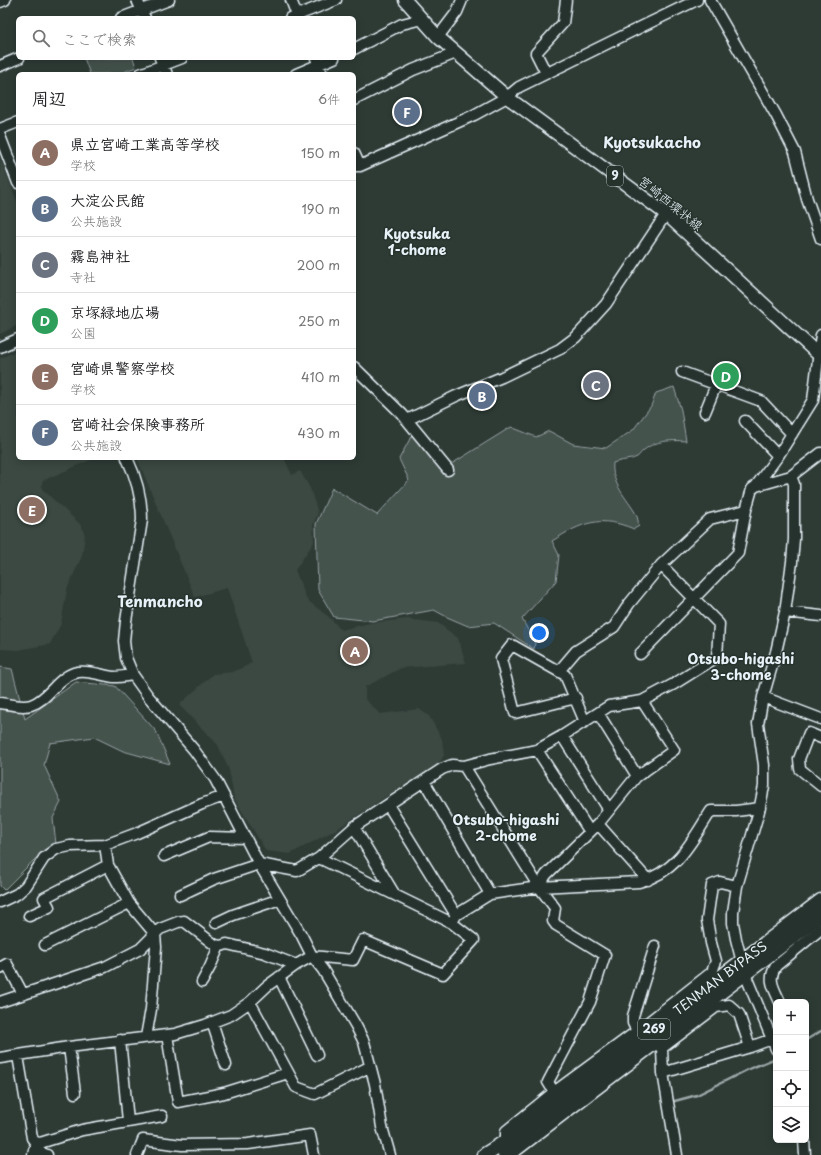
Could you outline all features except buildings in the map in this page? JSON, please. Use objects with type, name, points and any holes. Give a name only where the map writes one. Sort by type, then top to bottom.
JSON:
[{"type":"highway","name":"TENMAN BYPASS","points":[[484,1155],[506,1148],[518,1147],[658,1046],[743,968],[821,901]]},
{"type":"highway","name":"TENMAN BYPASS","points":[[506,1148],[743,968],[821,915]]},
{"type":"main road","name":"宮崎西環状線","points":[[405,0],[438,36],[507,97],[666,214],[820,356]]},
{"type":"street","points":[[0,2],[5,0]]},
{"type":"street","points":[[137,0],[143,14]]},
{"type":"street","points":[[132,16],[143,14],[169,0]]},
{"type":"street","points":[[291,0],[295,16]]},
{"type":"street","points":[[297,16],[336,0]]},
{"type":"street","points":[[438,36],[457,12],[462,0]]},
{"type":"street","points":[[546,73],[536,53],[563,23],[566,0]]},
{"type":"street","points":[[357,166],[474,115],[507,97],[519,87],[546,73],[698,0]]},
{"type":"street","points":[[710,0],[772,108],[795,152],[807,199],[821,239]]},
{"type":"street","points":[[356,48],[402,24],[422,19]]},
{"type":"street","points":[[356,99],[413,70],[456,53]]},
{"type":"street","points":[[0,66],[16,59]]},
{"type":"street","points":[[146,72],[177,60]]},
{"type":"street","points":[[302,72],[330,60]]},
{"type":"street","points":[[0,129],[16,123]]},
{"type":"street","points":[[0,136],[16,178]]},
{"type":"street","points":[[407,420],[560,349],[576,337],[606,304],[666,214]]},
{"type":"street","points":[[640,654],[738,553],[746,510],[752,489],[756,486],[778,456],[813,400],[820,356],[821,335]]},
{"type":"street","points":[[0,347],[16,340]]},
{"type":"street","points":[[356,369],[402,414],[448,470]]},
{"type":"street","points":[[682,372],[761,401],[792,434]]},
{"type":"street","points":[[705,412],[716,385]]},
{"type":"street","points":[[745,421],[778,456]]},
{"type":"street","points":[[756,486],[790,476],[821,454]]},
{"type":"street","points":[[128,460],[137,485],[142,506],[142,520],[126,621],[124,641],[126,658],[133,675],[148,696],[205,765],[224,796],[259,864],[302,936],[312,956],[323,970],[338,995],[364,1042],[369,1066],[375,1084],[382,1127],[390,1155]]},
{"type":"street","points":[[663,1073],[772,1039],[743,968],[733,923],[733,912],[737,886],[760,808],[764,786],[764,765],[758,724],[763,697],[776,652],[785,612],[792,562],[794,539],[794,484],[790,476]]},
{"type":"street","points":[[558,671],[576,651],[614,627],[628,604],[661,565],[710,519],[746,510]]},
{"type":"street","points":[[180,896],[214,879],[259,864],[297,871],[319,858],[354,827],[442,769],[452,765],[464,766],[490,759],[537,750],[609,706],[642,701],[674,684],[717,657],[719,624],[661,565]]},
{"type":"street","points":[[785,612],[821,616]]},
{"type":"street","points":[[576,698],[515,713],[501,659],[512,645],[565,675],[576,698],[584,722]]},
{"type":"street","points":[[0,703],[25,706],[32,705],[40,701],[62,679],[77,672],[88,671],[113,677],[133,675]]},
{"type":"street","points":[[763,697],[821,719]]},
{"type":"street","points":[[539,886],[546,875],[598,824],[637,776],[674,750],[642,701]]},
{"type":"street","points":[[598,713],[637,776]]},
{"type":"street","points":[[821,738],[809,733],[799,759],[800,769],[821,786]]},
{"type":"street","points":[[562,736],[609,810]]},
{"type":"street","points":[[537,750],[590,832]]},
{"type":"street","points":[[464,766],[539,886],[555,908],[553,921],[605,955],[590,1002],[548,1082],[554,1092]]},
{"type":"street","points":[[424,781],[490,894]]},
{"type":"street","points":[[0,902],[17,894],[26,886],[44,858],[56,850],[70,846],[105,845],[224,796]]},
{"type":"street","points":[[0,1058],[120,1040],[175,1034],[212,1022],[231,1015],[250,1002],[279,977],[312,956],[353,960],[363,940],[443,974],[474,940],[454,919],[388,805]]},
{"type":"street","points":[[454,919],[490,894],[539,886],[639,882],[648,880],[664,873],[676,862],[687,849],[711,811],[736,811],[760,808]]},
{"type":"street","points":[[598,824],[648,880]]},
{"type":"street","points":[[354,827],[395,895]]},
{"type":"street","points":[[164,856],[209,837],[246,838]]},
{"type":"street","points":[[105,845],[108,865],[130,902],[155,934],[156,947],[151,1009],[146,1037]]},
{"type":"street","points":[[319,858],[395,895],[454,919]]},
{"type":"street","points":[[29,916],[49,908],[44,898],[108,865]]},
{"type":"street","points":[[506,1148],[506,1131],[554,1092],[637,1031],[712,972],[716,961],[710,943],[707,920],[712,885],[720,882],[737,886]]},
{"type":"street","points":[[216,923],[233,915],[280,899]]},
{"type":"street","points":[[45,945],[130,902]]},
{"type":"street","points":[[0,1002],[105,967],[140,949],[155,934],[166,926],[184,921],[215,945],[219,946],[226,944],[265,953],[296,965]]},
{"type":"street","points":[[779,999],[771,982],[772,973],[776,966],[821,929]]},
{"type":"street","points":[[202,982],[219,946]]},
{"type":"street","points":[[637,1031],[633,1023],[633,1016],[654,946]]},
{"type":"street","points":[[0,968],[8,964],[23,994]]},
{"type":"street","points":[[279,977],[317,1055]]},
{"type":"street","points":[[250,1002],[296,1087],[315,1094],[369,1066]]},
{"type":"street","points":[[677,1155],[658,1046],[716,1007],[729,1005],[739,1014],[750,1047]]},
{"type":"street","points":[[212,1022],[226,1065]]},
{"type":"street","points":[[167,1035],[178,1102],[224,1093],[288,1073]]},
{"type":"street","points":[[120,1040],[128,1121]]},
{"type":"street","points":[[69,1047],[75,1093]]},
{"type":"street","points":[[18,1056],[32,1138],[35,1142],[40,1143],[82,1130],[162,1116]]},
{"type":"street","points":[[137,1155],[143,1140],[182,1144],[248,1144],[310,1135],[314,1155]]},
{"type":"street","points":[[804,1143],[805,1155]]},
{"type":"street","points":[[33,1155],[34,1150],[47,1155]]},
{"type":"shaded area","points":[[85,60],[134,60],[136,67],[124,72],[89,72]]},
{"type":"shaded area","points":[[0,158],[16,199],[16,326],[0,334]]},
{"type":"shaded area","points":[[16,352],[16,460],[90,460],[42,481],[42,489],[80,524],[85,535],[82,556],[67,589],[61,624],[50,644],[18,650],[0,649],[0,358]]},
{"type":"shaded area","points":[[725,364],[735,369],[727,387],[717,383]]},
{"type":"shaded area","points":[[674,387],[681,410],[686,441],[659,442],[643,451],[635,458],[613,463],[614,478],[636,514],[639,526],[634,529],[611,522],[592,523],[573,529],[552,541],[559,555],[556,581],[522,619],[535,643],[534,649],[494,623],[468,626],[434,610],[373,621],[334,617],[318,590],[316,524],[332,488],[377,515],[409,480],[399,459],[412,435],[445,468],[511,427],[536,437],[549,431],[573,444],[606,448],[633,430],[651,406],[656,393]]},
{"type":"shaded area","points":[[138,460],[285,460],[292,475],[300,471],[310,488],[318,513],[313,525],[314,542],[295,570],[307,600],[330,618],[341,630],[370,623],[407,619],[438,623],[458,638],[466,663],[401,668],[365,687],[365,699],[380,714],[419,709],[429,716],[442,739],[444,755],[436,769],[399,788],[337,829],[290,854],[266,851],[234,798],[229,770],[218,745],[179,705],[213,674],[233,672],[252,663],[227,588],[195,597]]},
{"type":"shaded area","points":[[0,667],[12,669],[25,719],[76,682],[115,686],[156,731],[170,764],[123,751],[94,737],[50,743],[44,765],[61,802],[53,818],[56,844],[34,860],[4,890],[0,886]]},
{"type":"waterway","points":[[809,1038],[821,1031]]},
{"type":"waterway","points":[[671,1102],[697,1095],[749,1069],[773,1059]]},
{"type":"place","name":"宮崎社会保険事務所","points":[[407,112]]},
{"type":"place","name":"京塚緑地広場","points":[[726,376]]},
{"type":"place","name":"霧島神社","points":[[596,385]]},
{"type":"place","name":"大淀公民館","points":[[482,396]]},
{"type":"place","name":"宮崎県警察学校","points":[[32,510]]},
{"type":"place","name":"県立宮崎工業高等学校","points":[[355,651]]},
{"type":"district","name":"Kyotsukacho","points":[[652,143]]},
{"type":"district","name":"Kyotsuka 1-chome","points":[[417,242]]},
{"type":"district","name":"Tenmancho","points":[[160,602]]},
{"type":"district","name":"Otsubo-higashi 3-chome","points":[[741,668]]},
{"type":"district","name":"Otsubo-higashi 2-chome","points":[[506,828]]}]
